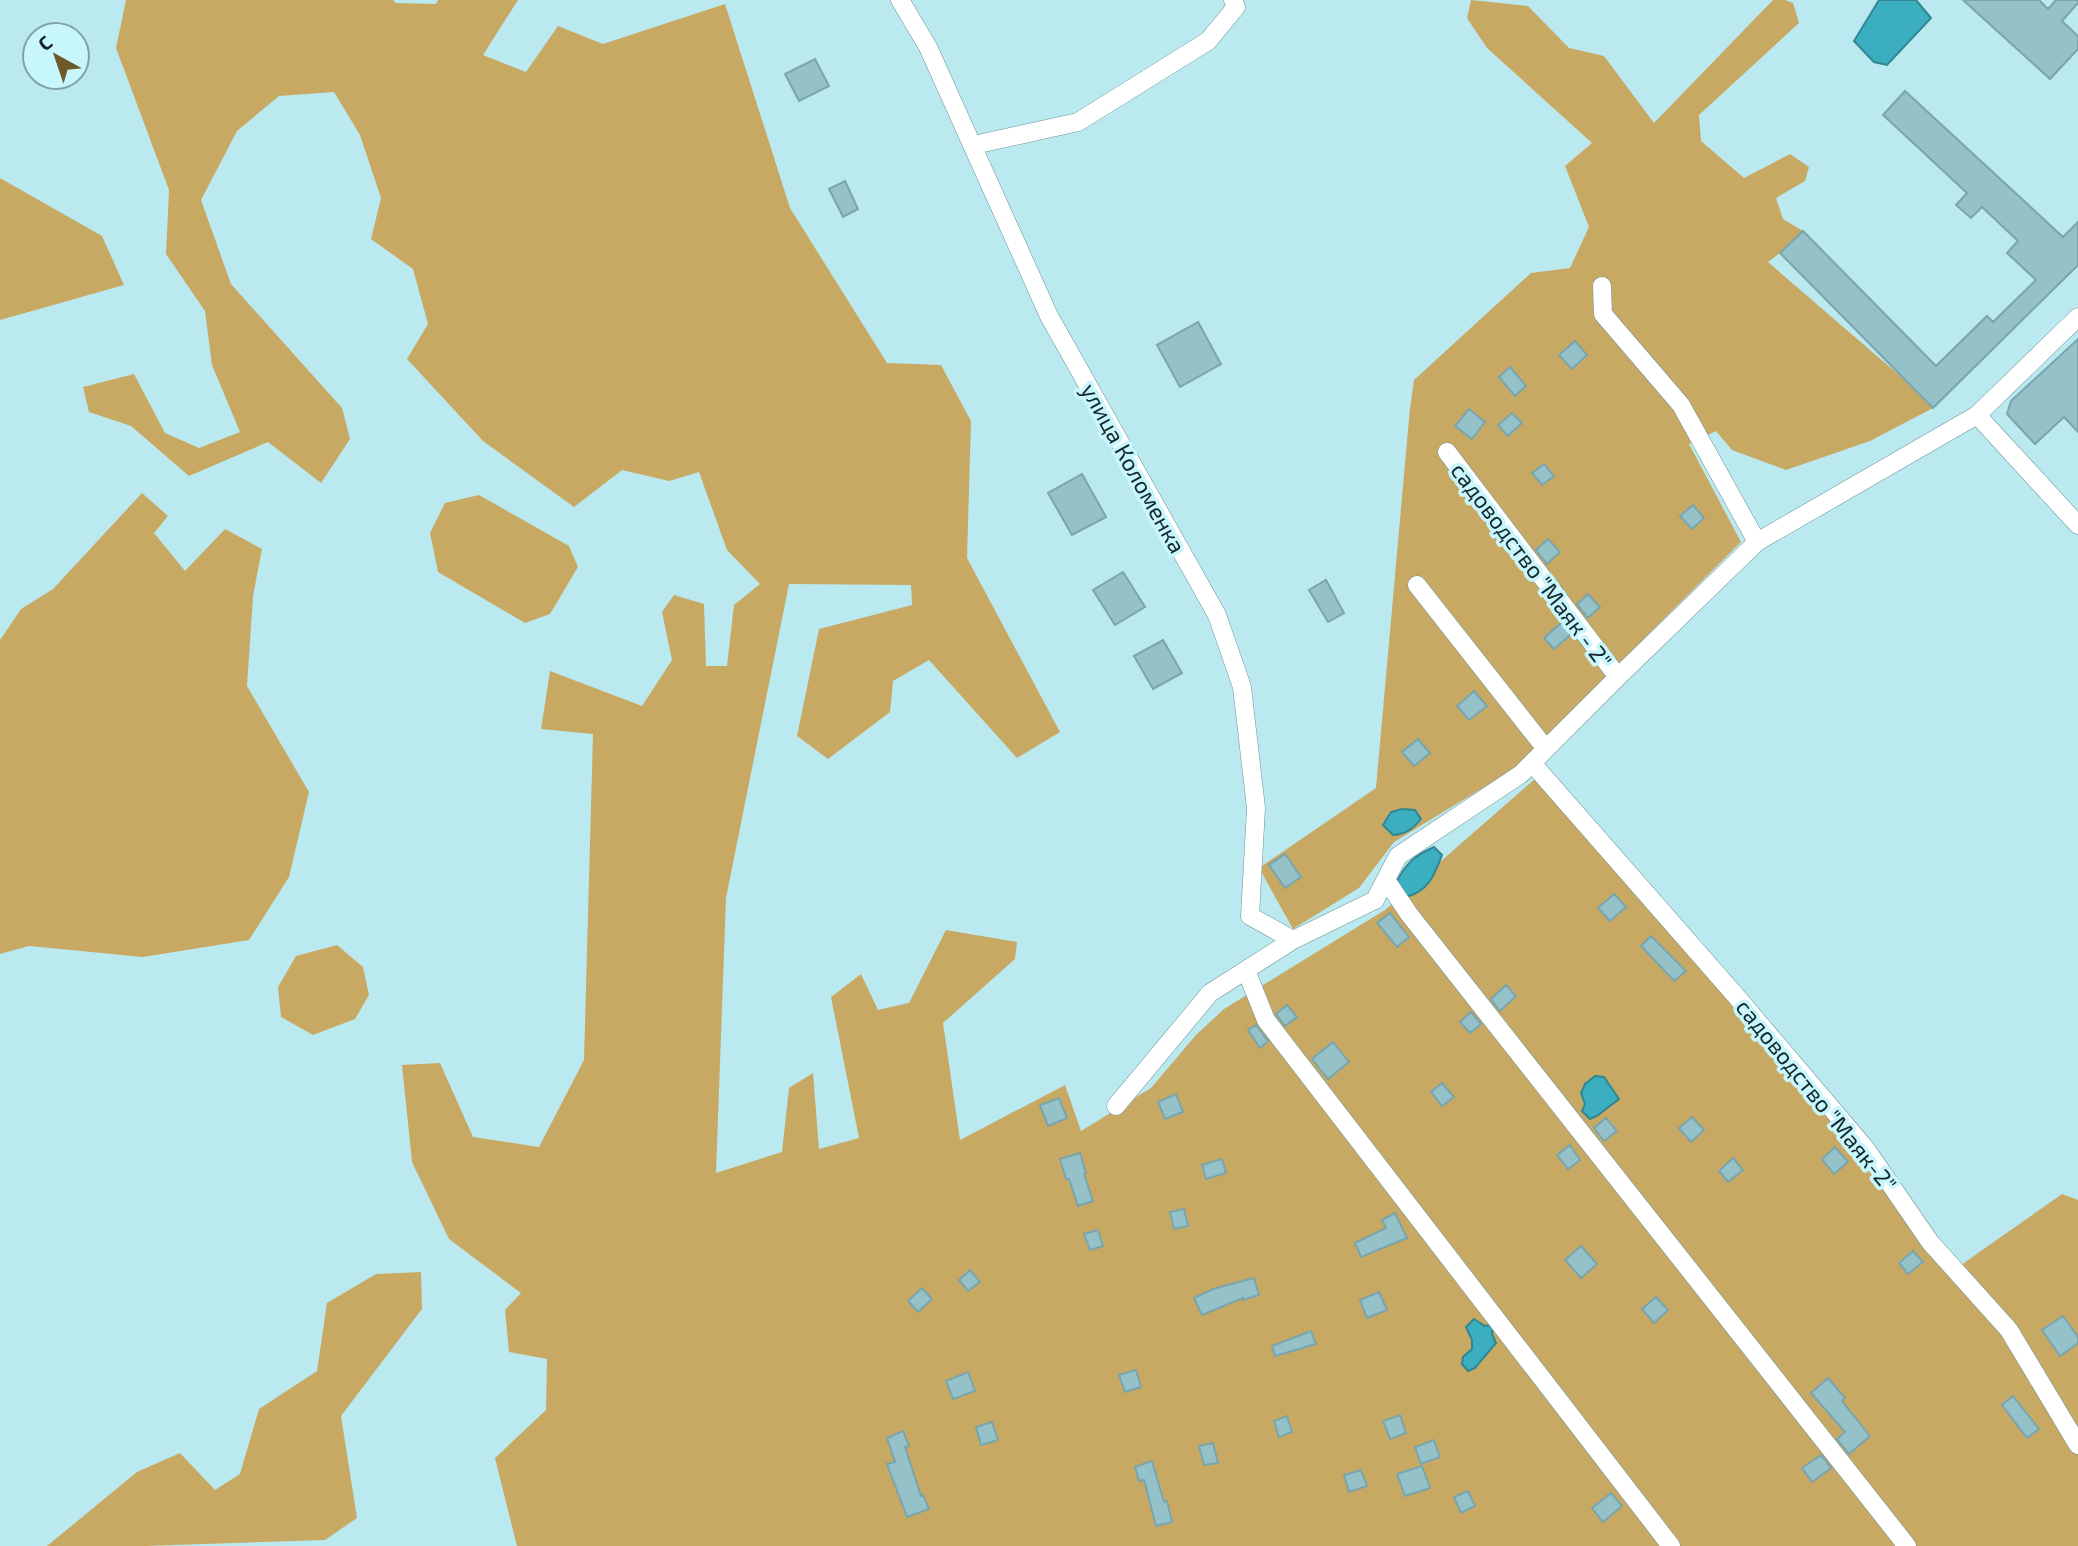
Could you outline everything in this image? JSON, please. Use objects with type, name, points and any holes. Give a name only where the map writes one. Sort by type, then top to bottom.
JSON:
[{"type":"street","name":"улица Коломенка","points":[[900,0],[928,47],[1049,316],[1217,615],[1242,687],[1256,808],[1250,916],[1293,940]]},
{"type":"street","points":[[974,145],[1078,122],[1208,41],[1236,7],[1233,0]]},
{"type":"street","points":[[1602,286],[1603,314],[1681,405],[1757,542]]},
{"type":"street","points":[[1116,1106],[1210,993],[1293,940],[1375,900],[1398,856],[1521,774],[1757,542],[1977,415],[2078,317]]},
{"type":"street","points":[[1977,415],[2078,525]]},
{"type":"street","name":"садоводство \"Маяк - 2\"","points":[[1447,452],[1618,677]]},
{"type":"street","points":[[1417,585],[1546,749]]},
{"type":"street","name":"садоводство \"Маяк-2\"","points":[[1532,763],[1866,1149],[1930,1242],[2009,1330],[2078,1445]]},
{"type":"street","points":[[1386,880],[1409,914],[1907,1546]]},
{"type":"street","points":[[1246,970],[1266,1020],[1671,1546]]},
{"type":"shaded area","points":[[126,0],[393,0],[396,3],[436,4],[438,0],[518,0],[483,55],[526,72],[558,26],[603,44],[725,4],[790,208],[887,363],[941,365],[971,421],[967,558],[1060,732],[1017,758],[929,660],[893,681],[890,712],[828,759],[797,736],[819,629],[912,605],[911,585],[789,584],[726,898],[716,1173],[782,1152],[789,1088],[813,1073],[819,1149],[859,1138],[831,997],[861,974],[878,1010],[909,1003],[946,930],[1017,942],[1015,959],[943,1023],[960,1140],[1065,1085],[1081,1131],[1151,1088],[1196,1035],[1224,1009],[1385,910],[1543,772],[1961,1265],[2062,1194],[2078,1200],[2078,1546],[517,1546],[495,1458],[546,1410],[547,1359],[509,1352],[505,1310],[521,1293],[449,1239],[412,1162],[402,1065],[440,1063],[473,1137],[539,1147],[584,1060],[593,734],[541,729],[550,671],[642,706],[672,660],[662,612],[674,595],[704,604],[706,666],[727,666],[734,605],[760,584],[727,550],[699,472],[669,481],[622,470],[574,507],[483,441],[407,359],[428,324],[413,269],[371,239],[381,198],[360,135],[334,92],[279,96],[237,131],[201,200],[231,284],[342,408],[350,439],[321,483],[268,442],[189,476],[131,426],[89,412],[83,387],[134,374],[165,433],[199,448],[240,432],[212,365],[205,311],[166,254],[169,190],[116,48]]},
{"type":"shaded area","points":[[1471,0],[1528,6],[1569,48],[1604,56],[1654,123],[1773,0],[1793,3],[1799,23],[1699,115],[1701,141],[1744,178],[1790,154],[1809,167],[1805,181],[1776,198],[1783,219],[1803,231],[1768,262],[1914,388],[1933,408],[1870,441],[1786,470],[1732,450],[1716,431],[1689,444],[1741,542],[1512,770],[1394,842],[1359,888],[1293,929],[1259,868],[1376,788],[1414,380],[1531,273],[1570,268],[1589,227],[1565,166],[1592,143],[1487,48],[1467,18]]},
{"type":"shaded area","points":[[0,178],[102,236],[124,285],[0,320]]},
{"type":"shaded area","points":[[142,493],[168,516],[154,533],[185,571],[225,529],[262,549],[253,596],[247,686],[309,792],[289,877],[249,940],[143,957],[29,946],[0,954],[0,640],[21,609],[53,589]]},
{"type":"shaded area","points":[[479,495],[569,546],[578,567],[550,614],[525,623],[438,572],[430,533],[445,503]]},
{"type":"shaded area","points":[[337,945],[363,967],[369,995],[355,1019],[313,1035],[281,1017],[278,987],[296,956]]},
{"type":"shaded area","points":[[421,1272],[422,1309],[341,1416],[357,1518],[325,1540],[47,1546],[137,1472],[180,1453],[215,1490],[240,1474],[259,1409],[317,1371],[327,1303],[376,1274]]},
{"type":"water","points":[[1879,0],[1916,0],[1931,18],[1887,65],[1874,62],[1854,41]]},
{"type":"water","points":[[1415,810],[1421,819],[1409,830],[1393,835],[1383,825],[1391,812]]},
{"type":"water","points":[[1434,847],[1442,855],[1433,876],[1425,887],[1405,897],[1396,883],[1400,876],[1411,861]]},
{"type":"water","points":[[1595,1076],[1604,1077],[1619,1099],[1590,1119],[1582,1111],[1585,1104],[1581,1093],[1585,1084]]},
{"type":"water","points":[[1474,1319],[1493,1329],[1496,1343],[1475,1368],[1468,1371],[1462,1364],[1463,1357],[1472,1349],[1472,1340],[1466,1327]]},
{"type":"building","points":[[1963,0],[2039,0],[2048,9],[2056,0],[2078,0],[2062,21],[2078,36],[2078,49],[2050,79]]},
{"type":"building","points":[[815,59],[829,86],[799,101],[785,74]]},
{"type":"building","points":[[1905,91],[2063,237],[2078,222],[2078,265],[1933,408],[1780,253],[1803,231],[1936,366],[1987,316],[1993,322],[2036,280],[2007,253],[2018,241],[1982,207],[1971,218],[1956,205],[1967,193],[1883,115]]},
{"type":"building","points":[[845,181],[858,209],[843,217],[829,189]]},
{"type":"building","points":[[1198,322],[1221,364],[1180,387],[1157,345]]},
{"type":"building","points":[[2078,339],[2078,432],[2064,417],[2035,444],[2007,414],[2011,401]]},
{"type":"building","points":[[1575,341],[1587,355],[1572,369],[1559,355]]},
{"type":"building","points":[[1510,367],[1526,386],[1515,396],[1499,377]]},
{"type":"building","points":[[1469,409],[1485,422],[1472,439],[1455,426]]},
{"type":"building","points":[[1512,413],[1522,423],[1508,436],[1498,425]]},
{"type":"building","points":[[1544,464],[1554,476],[1542,485],[1532,473]]},
{"type":"building","points":[[1082,474],[1106,517],[1072,535],[1048,493]]},
{"type":"building","points":[[1693,505],[1704,518],[1692,529],[1680,516]]},
{"type":"building","points":[[1548,539],[1560,552],[1547,564],[1536,550]]},
{"type":"building","points":[[1123,572],[1145,607],[1115,625],[1093,590]]},
{"type":"building","points":[[1326,580],[1344,613],[1328,622],[1309,590]]},
{"type":"building","points":[[1588,594],[1600,607],[1588,618],[1577,604]]},
{"type":"building","points":[[1562,622],[1571,634],[1554,649],[1544,638]]},
{"type":"building","points":[[1163,640],[1182,673],[1153,689],[1134,656]]},
{"type":"building","points":[[1474,691],[1487,706],[1469,720],[1457,706]]},
{"type":"building","points":[[1418,739],[1430,753],[1414,766],[1402,752]]},
{"type":"building","points":[[1285,854],[1301,877],[1285,888],[1269,865]]},
{"type":"building","points":[[1614,894],[1626,907],[1610,921],[1598,908]]},
{"type":"building","points":[[1390,913],[1409,937],[1397,947],[1377,923]]},
{"type":"building","points":[[1651,936],[1686,971],[1674,981],[1641,946]]},
{"type":"building","points":[[1506,985],[1516,996],[1500,1011],[1491,999]]},
{"type":"building","points":[[1287,1005],[1297,1017],[1285,1026],[1276,1014]]},
{"type":"building","points":[[1471,1012],[1481,1024],[1470,1033],[1460,1022]]},
{"type":"building","points":[[1256,1025],[1268,1041],[1260,1048],[1248,1030]]},
{"type":"building","points":[[1333,1042],[1349,1062],[1328,1079],[1312,1059]]},
{"type":"building","points":[[1442,1083],[1454,1097],[1442,1106],[1431,1092]]},
{"type":"building","points":[[1176,1094],[1183,1112],[1165,1119],[1158,1102]]},
{"type":"building","points":[[1059,1098],[1067,1118],[1048,1126],[1040,1105]]},
{"type":"building","points":[[1692,1117],[1704,1130],[1691,1142],[1679,1128]]},
{"type":"building","points":[[1606,1118],[1617,1131],[1604,1141],[1594,1128]]},
{"type":"building","points":[[1570,1145],[1580,1160],[1568,1169],[1557,1155]]},
{"type":"building","points":[[1835,1147],[1848,1162],[1834,1174],[1822,1159]]},
{"type":"building","points":[[1080,1153],[1093,1201],[1078,1206],[1060,1159]]},
{"type":"building","points":[[1733,1158],[1743,1170],[1728,1182],[1719,1171]]},
{"type":"building","points":[[1222,1159],[1226,1173],[1206,1179],[1202,1165]]},
{"type":"building","points":[[1184,1209],[1188,1226],[1174,1229],[1170,1212]]},
{"type":"building","points":[[1395,1213],[1407,1238],[1361,1257],[1355,1243],[1386,1228],[1382,1220]]},
{"type":"building","points":[[1098,1230],[1103,1246],[1090,1250],[1084,1234]]},
{"type":"building","points":[[1581,1246],[1597,1264],[1581,1278],[1565,1260]]},
{"type":"building","points":[[1913,1251],[1923,1262],[1908,1274],[1899,1263]]},
{"type":"building","points":[[970,1270],[980,1282],[968,1291],[959,1280]]},
{"type":"building","points":[[1254,1278],[1259,1295],[1243,1298],[1202,1315],[1194,1298],[1213,1289]]},
{"type":"building","points":[[922,1288],[932,1299],[918,1312],[908,1301]]},
{"type":"building","points":[[1379,1292],[1387,1310],[1367,1318],[1360,1300]]},
{"type":"building","points":[[1656,1297],[1668,1310],[1654,1323],[1642,1309]]},
{"type":"building","points":[[2063,1316],[2078,1337],[2078,1343],[2060,1356],[2042,1330]]},
{"type":"building","points":[[1311,1331],[1316,1344],[1275,1356],[1272,1346]]},
{"type":"building","points":[[1136,1370],[1141,1387],[1125,1392],[1119,1375]]},
{"type":"building","points":[[968,1372],[975,1391],[953,1399],[946,1381]]},
{"type":"building","points":[[1828,1378],[1845,1398],[1842,1401],[1870,1436],[1849,1454],[1837,1439],[1845,1432],[1811,1393]]},
{"type":"building","points":[[2013,1396],[2039,1429],[2027,1438],[2002,1405]]},
{"type":"building","points":[[1400,1415],[1406,1433],[1390,1439],[1383,1421]]},
{"type":"building","points":[[1287,1416],[1292,1432],[1279,1437],[1274,1421]]},
{"type":"building","points":[[992,1422],[998,1440],[981,1445],[976,1427]]},
{"type":"building","points":[[903,1431],[909,1446],[905,1447],[921,1496],[923,1495],[929,1509],[907,1517],[887,1464],[895,1462],[887,1438]]},
{"type":"building","points":[[1434,1440],[1440,1457],[1421,1464],[1415,1447]]},
{"type":"building","points":[[1213,1443],[1218,1463],[1204,1465],[1199,1446]]},
{"type":"building","points":[[1821,1455],[1831,1468],[1812,1482],[1802,1468]]},
{"type":"building","points":[[1152,1461],[1172,1522],[1156,1526],[1144,1480],[1139,1481],[1135,1467]]},
{"type":"building","points":[[1422,1466],[1430,1488],[1405,1496],[1397,1474]]},
{"type":"building","points":[[1361,1470],[1367,1486],[1349,1492],[1344,1475]]},
{"type":"building","points":[[1468,1491],[1475,1506],[1461,1513],[1454,1497]]},
{"type":"building","points":[[1611,1493],[1622,1506],[1603,1522],[1592,1508]]}]
